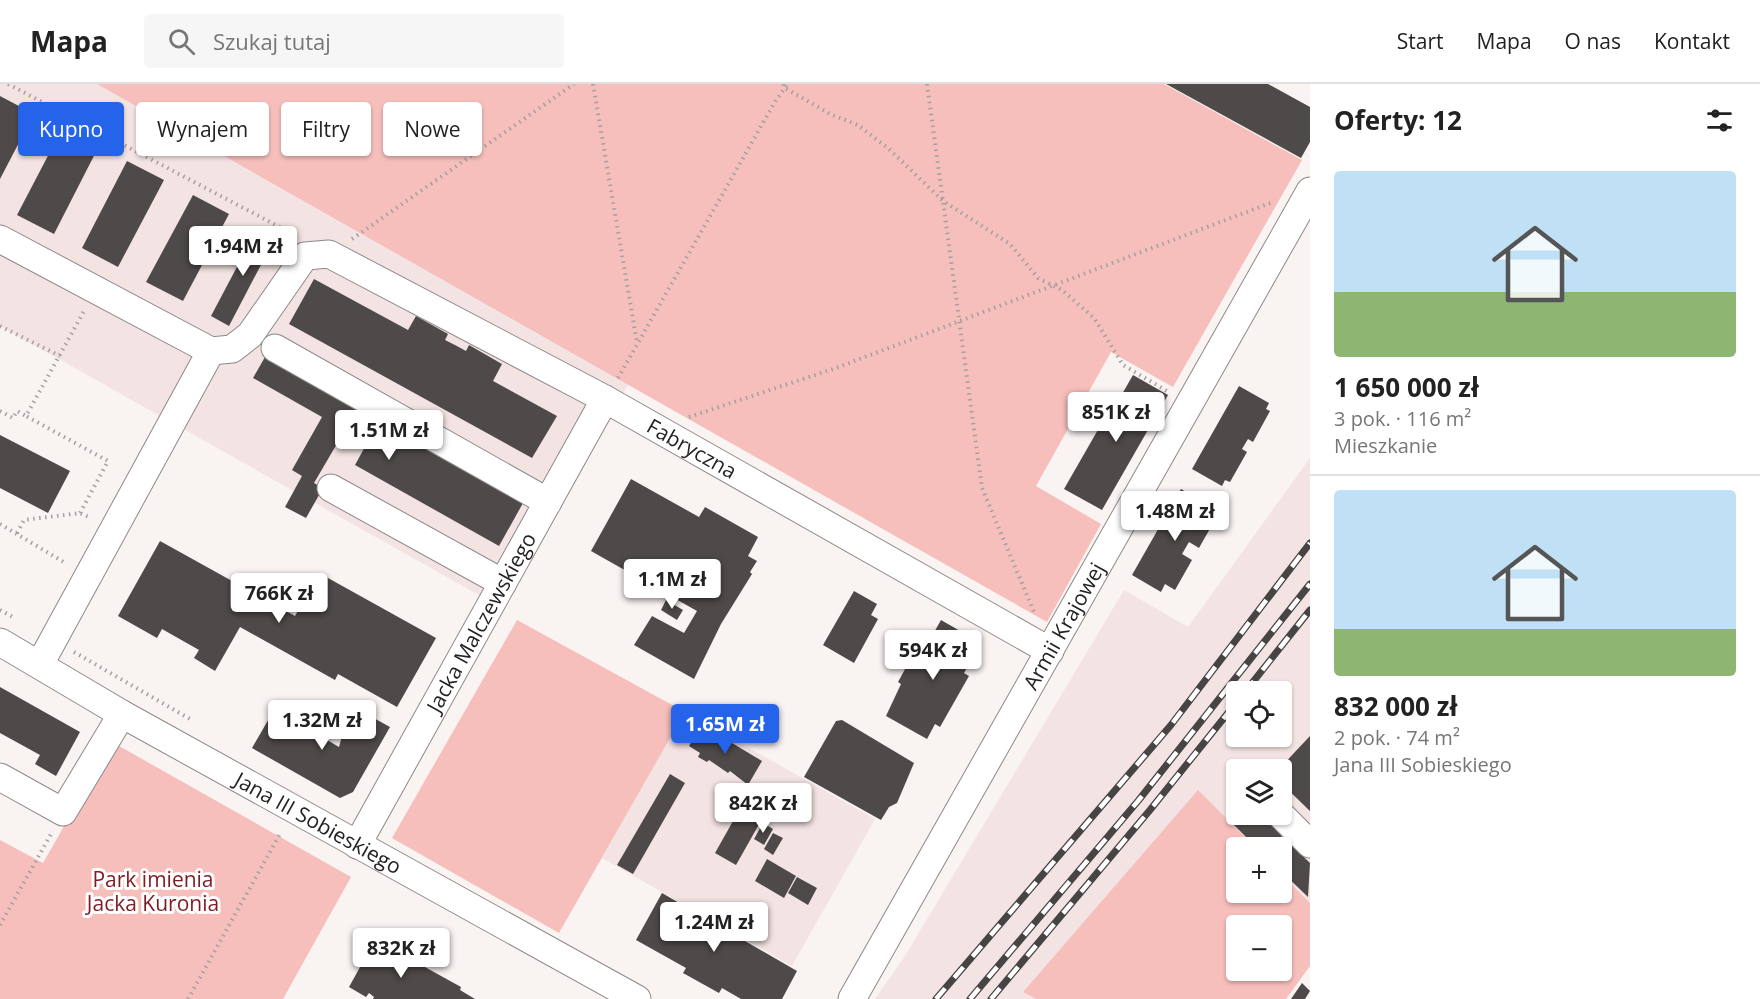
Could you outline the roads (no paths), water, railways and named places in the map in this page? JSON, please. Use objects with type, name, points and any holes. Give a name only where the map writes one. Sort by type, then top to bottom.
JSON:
[{"type":"street","name":"Armii Krajowej","points":[[852,999],[1310,192]]},
{"type":"street","points":[[0,239],[211,351],[40,664]]},
{"type":"street","name":"Fabryczna","points":[[211,351],[232,349],[250,335],[305,256],[330,254],[605,399],[1050,651]]},
{"type":"street","points":[[275,348],[548,502]]},
{"type":"street","name":"Jacka Malczewskiego","points":[[357,845],[605,399]]},
{"type":"street","points":[[331,488],[503,583]]},
{"type":"street","name":"Jana III Sobieskiego","points":[[0,642],[122,714],[637,999]]},
{"type":"street","points":[[0,777],[63,812],[122,714]]},
{"type":"street","points":[[1291,825],[1310,844]]},
{"type":"railway","points":[[936,999],[1171,725],[1310,543]]},
{"type":"railway","points":[[970,999],[1138,801],[1310,584]]},
{"type":"railway","points":[[1254,681],[1310,610]]},
{"type":"railway","points":[[991,999],[1150,810],[1226,715]]},
{"type":"park label","name":"Park imienia Jacka Kuronia","points":[[153,891]]}]
